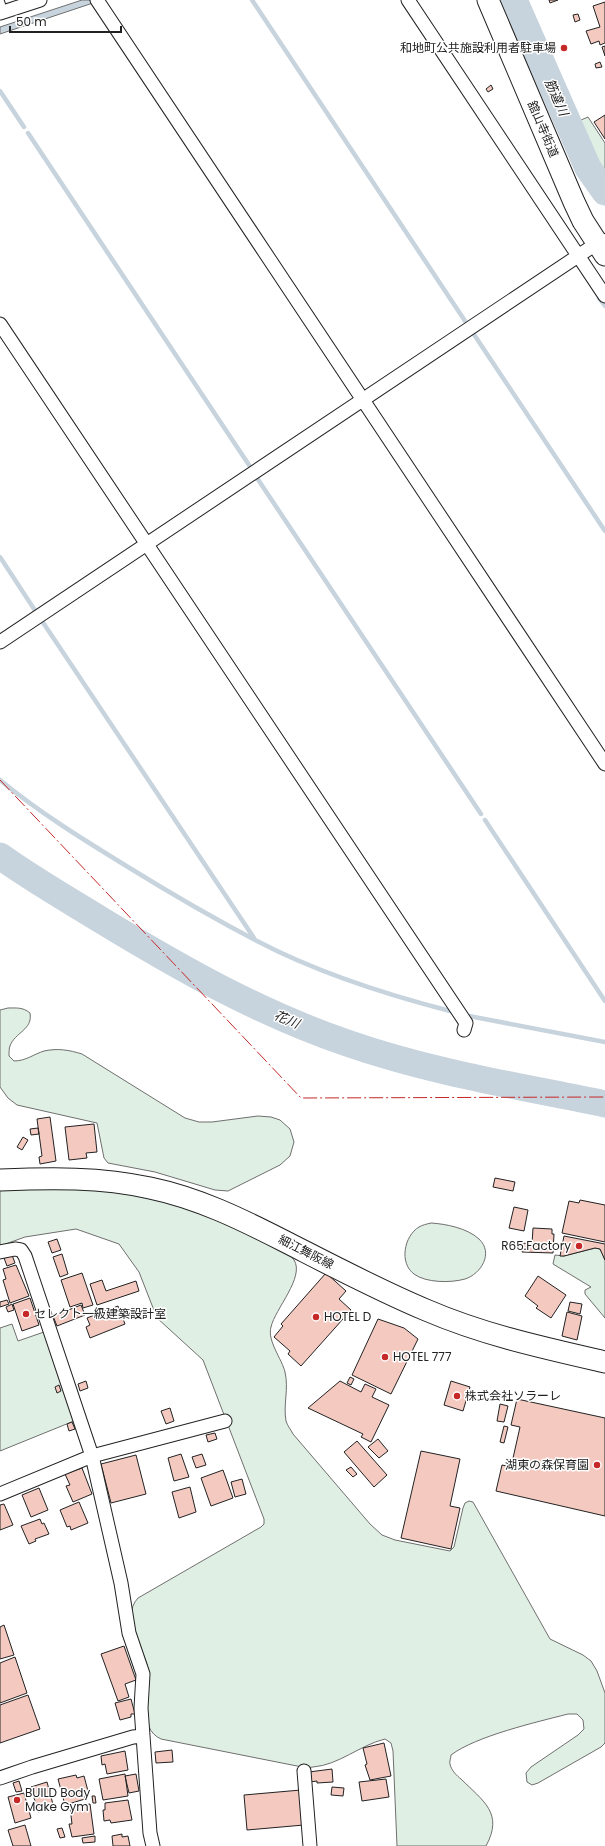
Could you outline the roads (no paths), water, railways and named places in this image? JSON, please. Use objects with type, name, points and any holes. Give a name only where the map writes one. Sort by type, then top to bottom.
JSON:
[{"type":"main road","name":"舘山寺街道","points":[[488,0],[574,202],[602,246]]},
{"type":"main road","name":"細江舞阪線","points":[[0,1180],[61,1178],[91,1179],[121,1183],[181,1196],[238,1217],[386,1292],[449,1320],[515,1341],[605,1362]]},
{"type":"street","points":[[2,8],[40,0]]},
{"type":"street","points":[[97,0],[605,764]]},
{"type":"street","points":[[408,0],[605,296]]},
{"type":"street","points":[[0,642],[578,256],[602,246]]},
{"type":"street","points":[[0,324],[466,1023],[464,1030]]},
{"type":"street","points":[[0,1252],[15,1249],[21,1250],[25,1256],[92,1456],[121,1583],[129,1633],[143,1674],[141,1700],[152,1846]]},
{"type":"street","points":[[0,1494],[92,1456],[225,1421]]},
{"type":"street","points":[[0,1778],[133,1737],[143,1736]]},
{"type":"street","points":[[304,1771],[310,1846]]},
{"type":"waterway","points":[[252,0],[467,324]]},
{"type":"waterway","name":"筋違川","points":[[514,0],[588,168],[605,192]]},
{"type":"waterway","points":[[0,91],[24,127]]},
{"type":"waterway","points":[[28,133],[251,468]]},
{"type":"waterway","points":[[599,298],[605,306]]},
{"type":"waterway","points":[[473,333],[605,531]]},
{"type":"waterway","points":[[257,478],[481,814]]},
{"type":"waterway","points":[[0,557],[36,612]]},
{"type":"waterway","points":[[42,621],[254,938]]},
{"type":"waterway","points":[[0,780],[46,815],[95,847],[176,896],[257,941],[327,973],[376,990],[450,1011]]},
{"type":"waterway","points":[[485,820],[605,1001]]},
{"type":"waterway","name":"花川","points":[[0,856],[63,897],[190,972],[251,1004],[314,1031],[347,1043],[410,1062],[605,1104]]},
{"type":"waterway","points":[[469,1016],[605,1042]]},
{"type":"place","name":"和地町公共施設利用者駐車場","points":[[564,48]]},
{"type":"place","name":"R65.Factory","points":[[579,1246]]},
{"type":"place","name":"セレクト一級建築設計室","points":[[26,1314]]},
{"type":"place","name":"HOTEL D","points":[[316,1317]]},
{"type":"place","name":"HOTEL 777","points":[[385,1357]]},
{"type":"place","name":"株式会社ソラーレ","points":[[457,1396]]},
{"type":"place","name":"湖東の森保育園","points":[[597,1465]]},
{"type":"place","name":"BUILD Body Make Gym","points":[[17,1800]]}]
